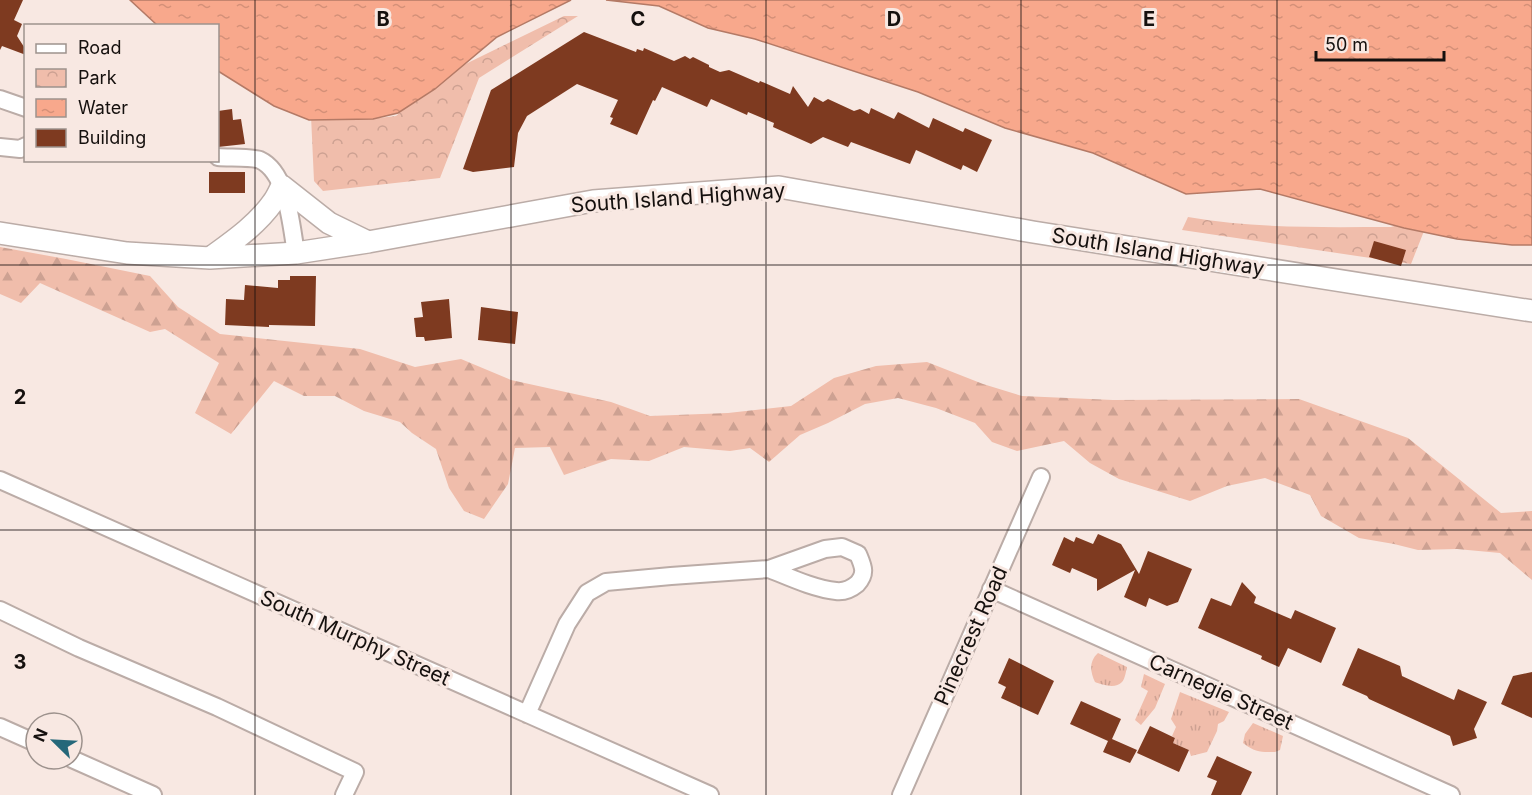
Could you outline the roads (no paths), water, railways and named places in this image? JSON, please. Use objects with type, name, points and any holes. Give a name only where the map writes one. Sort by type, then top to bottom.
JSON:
[{"type":"main road","points":[[210,258],[261,216],[273,202],[282,186],[329,223],[368,243]]},
{"type":"main road","name":"South Island Highway","points":[[0,233],[127,253],[210,258],[296,253],[368,243],[593,201],[779,187],[1044,234],[1532,311]]},
{"type":"street","points":[[0,99],[24,107]]},
{"type":"street","points":[[0,147],[20,149],[24,147]]},
{"type":"street","points":[[219,157],[259,159],[276,173],[282,186],[291,221],[296,253]]},
{"type":"street","name":"Pinecrest Road","points":[[901,795],[1041,477]]},
{"type":"street","name":"South Murphy Street","points":[[0,480],[710,795]]},
{"type":"street","points":[[527,714],[567,624],[587,593],[606,582],[769,569],[825,549],[842,547],[858,554],[864,568],[862,579],[852,589],[838,592],[802,582],[769,569]]},
{"type":"street","name":"Carnegie Street","points":[[991,589],[1451,795]]},
{"type":"street","points":[[0,610],[79,648],[217,707],[354,772],[344,795]]},
{"type":"street","points":[[0,727],[24,738]]},
{"type":"street","points":[[84,764],[153,795]]},
{"type":"water","points":[[130,0],[571,0],[497,37],[435,89],[398,113],[373,119],[309,120],[274,106],[219,72],[219,24],[156,24]]},
{"type":"water","points":[[606,0],[1532,0],[1532,245],[1457,239],[1404,228],[1260,189],[1186,194],[1093,153],[1005,128],[918,92],[755,39],[708,28],[659,6]]}]
